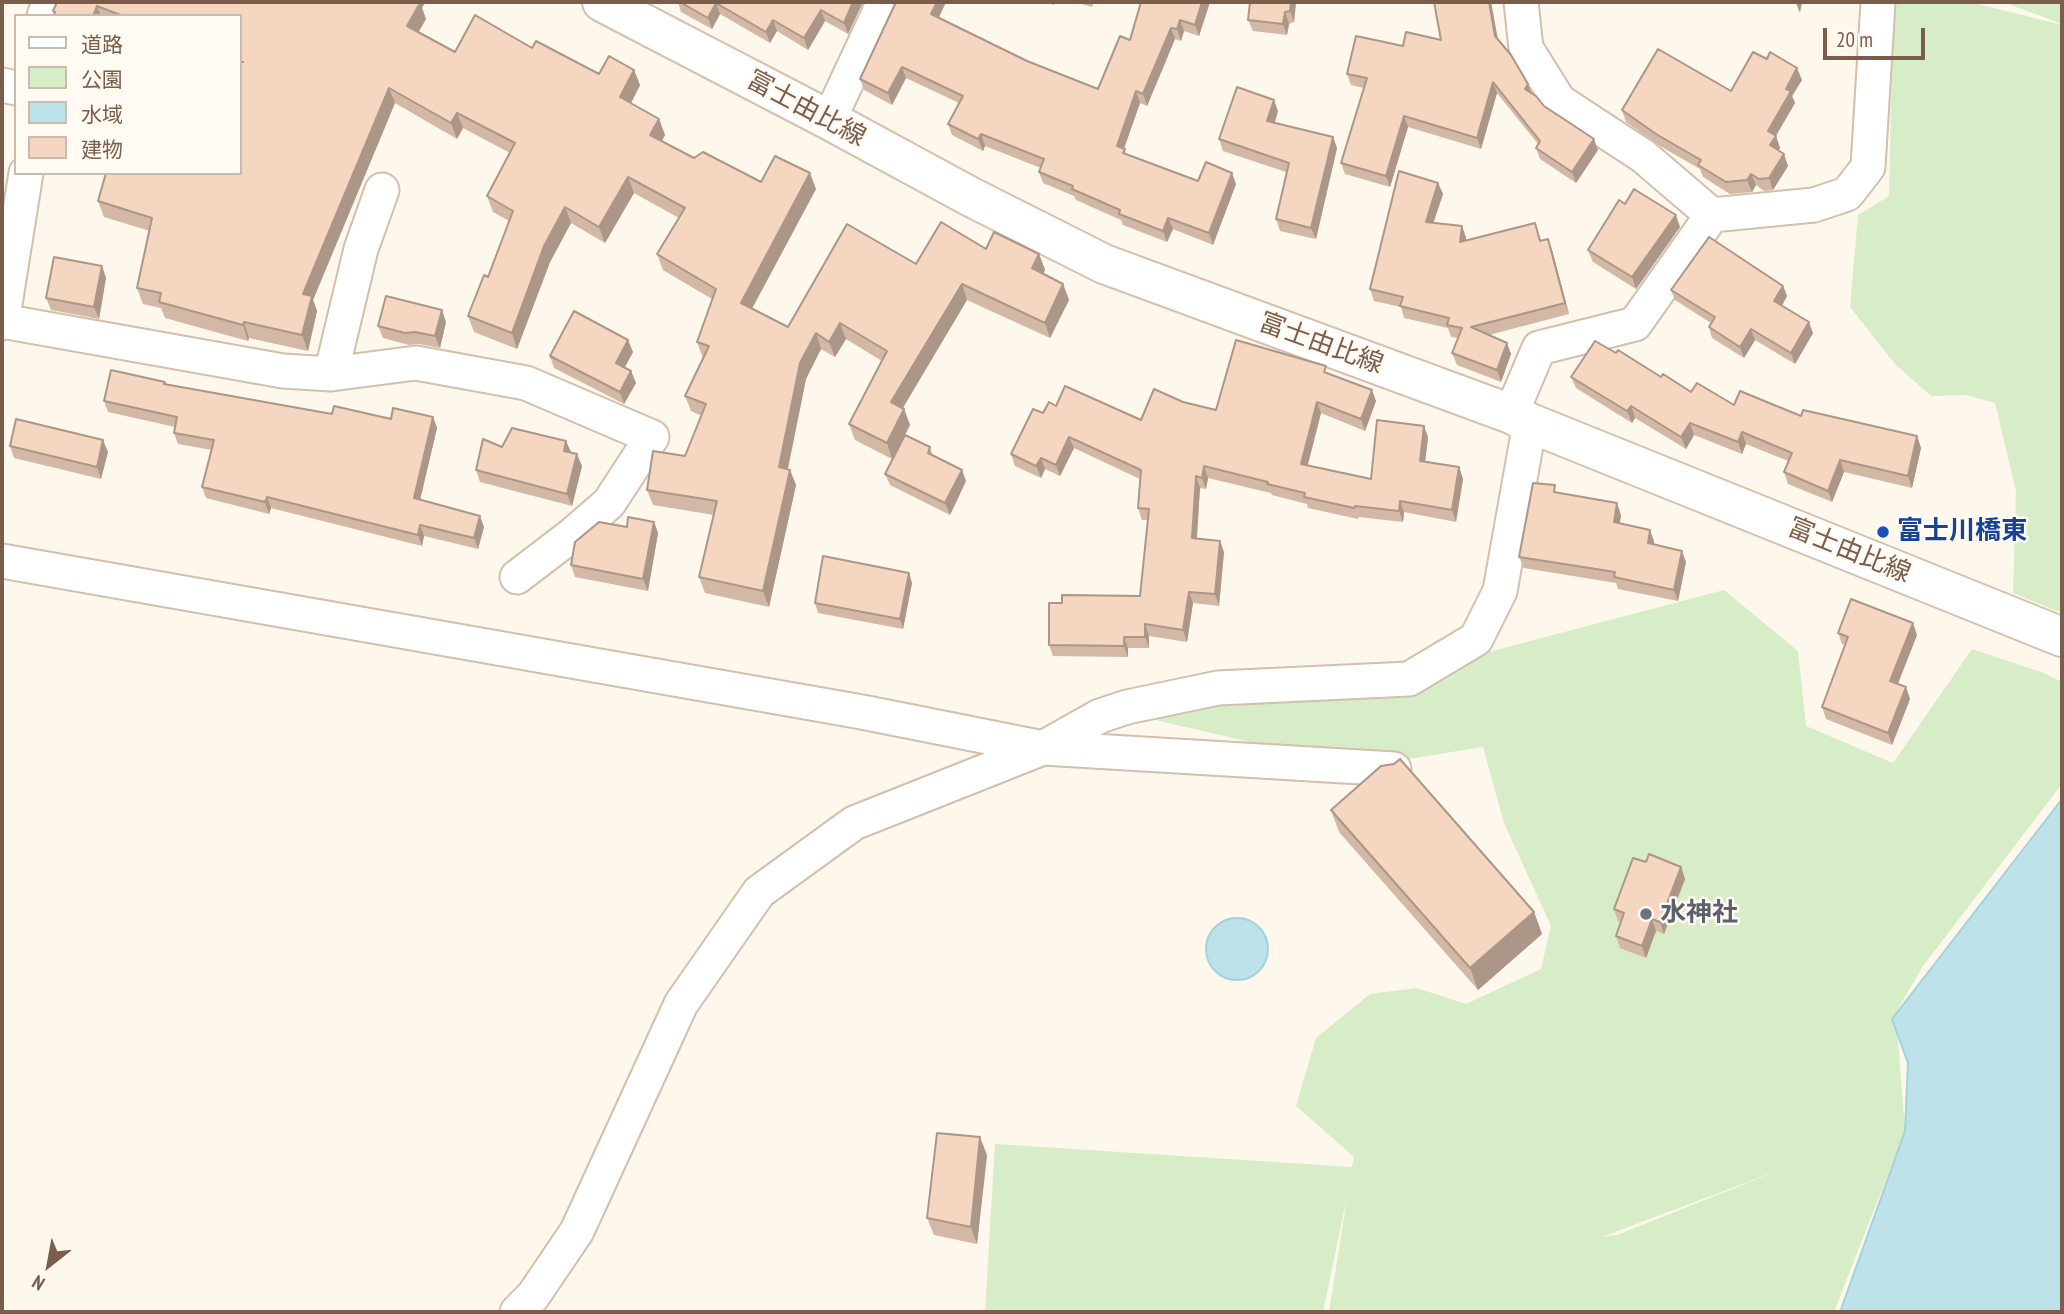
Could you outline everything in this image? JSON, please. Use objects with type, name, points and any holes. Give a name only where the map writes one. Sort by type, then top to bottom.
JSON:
[{"type":"main road","name":"富士由比線","points":[[602,2],[971,197],[1104,264],[1520,418],[2062,637]]},
{"type":"street","points":[[829,120],[884,2]]},
{"type":"street","points":[[1521,2],[1526,48],[1559,101],[1643,156],[1712,215],[1814,205],[1847,194],[1868,167],[1878,2]]},
{"type":"street","points":[[26,175],[2,322],[283,371],[331,374],[416,363],[526,383],[652,437],[609,503],[517,577]]},
{"type":"street","points":[[331,374],[361,248],[382,190]]},
{"type":"street","points":[[517,1312],[533,1296],[577,1231],[681,1004],[759,892],[854,823],[1043,748],[1100,716],[1128,707],[1218,688],[1409,679],[1476,639],[1500,591],[1520,418],[1539,348],[1635,324],[1712,215]]},
{"type":"street","points":[[2,561],[862,712],[1043,748],[1394,769]]},
{"type":"green space","points":[[1893,2],[1970,2],[2062,25],[2062,613],[2013,593],[2016,491],[1995,403],[1966,395],[1931,396],[1895,364],[1850,307],[1858,215],[1889,196]]},
{"type":"green space","points":[[2003,2],[2062,2],[2062,24]]},
{"type":"green space","points":[[1724,590],[1798,651],[1806,726],[1893,763],[1972,649],[2044,673],[2062,682],[2062,784],[1923,966],[1896,1012],[1905,1131],[1834,1312],[1329,1312],[1348,1192],[1323,1312],[985,1312],[995,1144],[1352,1167],[1354,1157],[1296,1106],[1316,1038],[1370,994],[1417,988],[1466,1004],[1541,969],[1551,926],[1504,823],[1483,747],[1358,767],[1147,718],[1477,655]],"holes":[[[1770,1174],[1617,1235],[1602,1237]]]},
{"type":"water","points":[[2062,799],[2062,1312],[1840,1312],[1905,1131],[1908,1063],[1892,1019]]},
{"type":"water","points":[[1237,918],[1259,927],[1268,949],[1259,971],[1237,980],[1215,971],[1206,949],[1215,927]]},
{"type":"building","points":[[57,2],[418,2],[420,3],[407,26],[455,52],[475,15],[532,48],[536,41],[599,74],[609,56],[634,70],[620,97],[659,119],[650,135],[694,158],[703,152],[761,182],[775,156],[810,173],[741,303],[788,327],[847,224],[916,264],[941,222],[986,249],[994,232],[1039,254],[1032,268],[1063,284],[1045,323],[962,284],[891,402],[904,409],[887,443],[849,424],[887,351],[840,323],[829,342],[816,333],[800,363],[779,467],[790,470],[763,591],[699,577],[717,501],[647,490],[653,451],[685,456],[706,404],[685,396],[709,346],[697,342],[716,289],[657,254],[685,208],[628,177],[599,227],[565,207],[544,246],[512,333],[468,316],[484,275],[488,277],[513,211],[487,196],[515,143],[457,113],[451,123],[389,88],[303,294],[312,296],[302,335],[244,322],[243,325],[159,302],[161,293],[137,288],[152,218],[98,201],[105,175],[242,175],[242,14],[118,14],[97,6],[94,14],[54,14]]},
{"type":"building","points":[[680,2],[853,2],[844,23],[821,10],[804,38],[773,20],[766,32],[716,3],[708,18]]},
{"type":"building","points":[[896,2],[937,2],[931,14],[1027,61],[1098,89],[1120,36],[1130,40],[1141,2],[1202,2],[1195,25],[1180,20],[1177,29],[1171,28],[1143,94],[1136,91],[1117,146],[1125,149],[1123,153],[1198,181],[1206,162],[1232,173],[1209,233],[1168,218],[1163,231],[1119,214],[1120,210],[1039,172],[1044,159],[981,134],[978,139],[948,124],[963,96],[902,67],[888,93],[860,79]]},
{"type":"building","points":[[1250,2],[1291,2],[1290,11],[1285,12],[1283,24],[1248,20]]},
{"type":"building","points":[[1434,2],[1489,2],[1495,36],[1511,55],[1528,84],[1525,89],[1536,96],[1544,106],[1594,139],[1572,172],[1536,148],[1540,141],[1493,82],[1477,138],[1404,116],[1386,176],[1341,163],[1367,78],[1347,74],[1356,36],[1403,46],[1406,32],[1441,40]]},
{"type":"building","points":[[1658,49],[1731,91],[1753,52],[1767,59],[1770,52],[1797,68],[1786,89],[1791,91],[1768,131],[1776,136],[1770,145],[1784,154],[1769,178],[1759,179],[1751,174],[1747,180],[1726,182],[1698,165],[1701,160],[1622,110]]},
{"type":"building","points":[[1237,87],[1274,100],[1267,121],[1333,137],[1311,228],[1276,219],[1289,163],[1219,139]]},
{"type":"building","points":[[1399,171],[1438,183],[1426,222],[1462,226],[1460,242],[1535,223],[1540,241],[1548,239],[1565,303],[1471,327],[1507,343],[1497,370],[1452,353],[1462,328],[1447,325],[1449,318],[1400,306],[1403,297],[1370,289]]},
{"type":"building","points":[[1634,189],[1676,215],[1632,277],[1588,250],[1619,200],[1625,204]]},
{"type":"building","points":[[1709,237],[1783,286],[1774,301],[1809,322],[1791,353],[1751,329],[1740,347],[1709,327],[1715,317],[1671,290]]},
{"type":"building","points":[[54,257],[102,266],[94,307],[46,298]]},
{"type":"building","points":[[386,296],[442,310],[435,336],[405,333],[378,326]]},
{"type":"building","points":[[574,311],[628,340],[616,363],[631,371],[620,392],[550,356]]},
{"type":"building","points":[[1236,340],[1326,366],[1324,372],[1372,390],[1361,419],[1317,402],[1301,464],[1371,479],[1377,420],[1424,426],[1420,461],[1459,467],[1452,510],[1400,501],[1399,511],[1354,508],[1304,497],[1305,493],[1204,466],[1202,478],[1196,476],[1192,538],[1220,541],[1215,594],[1189,592],[1183,630],[1145,624],[1145,637],[1124,637],[1124,646],[1049,645],[1049,603],[1062,603],[1062,595],[1140,596],[1149,509],[1138,508],[1141,470],[1069,437],[1056,465],[1041,458],[1036,466],[1011,454],[1033,409],[1043,413],[1049,402],[1056,406],[1065,386],[1141,420],[1154,389],[1183,402],[1216,410]]},
{"type":"building","points":[[1595,341],[1616,353],[1618,350],[1691,392],[1697,383],[1734,405],[1740,391],[1801,416],[1803,410],[1917,436],[1908,476],[1840,460],[1828,491],[1784,472],[1792,453],[1742,432],[1738,442],[1690,423],[1681,437],[1631,406],[1627,411],[1571,377]]},
{"type":"building","points":[[111,370],[165,382],[164,384],[332,414],[334,406],[391,419],[393,408],[433,417],[414,498],[480,516],[474,538],[420,525],[418,535],[267,497],[265,502],[202,487],[214,440],[174,433],[177,417],[104,401]]},
{"type":"building","points":[[16,419],[103,440],[97,467],[10,446]]},
{"type":"building","points":[[512,428],[566,441],[564,451],[577,454],[567,494],[476,470],[483,439],[502,447]]},
{"type":"building","points":[[905,435],[930,447],[928,453],[962,470],[945,503],[885,474]]},
{"type":"building","points":[[1533,483],[1555,485],[1554,492],[1617,503],[1614,522],[1650,530],[1648,543],[1682,551],[1674,590],[1614,577],[1615,572],[1519,557]]},
{"type":"building","points":[[628,517],[654,522],[643,579],[571,565],[575,542],[599,522],[627,527]]},
{"type":"building","points":[[823,556],[909,573],[900,619],[815,603]]},
{"type":"building","points":[[1851,599],[1913,623],[1890,681],[1906,687],[1888,733],[1822,707],[1848,637],[1838,633]]},
{"type":"building","points":[[1400,759],[1534,912],[1470,968],[1331,810],[1381,766],[1394,764]]},
{"type":"building","points":[[1649,854],[1681,867],[1660,922],[1652,919],[1642,946],[1616,936],[1624,913],[1614,909],[1633,858],[1646,862]]},
{"type":"building","points":[[937,1133],[980,1137],[971,1227],[927,1218]]},
{"type":"place","name":"富士川橋東","points":[[1883,532]]},
{"type":"place","name":"水神社","points":[[1646,914]]}]
